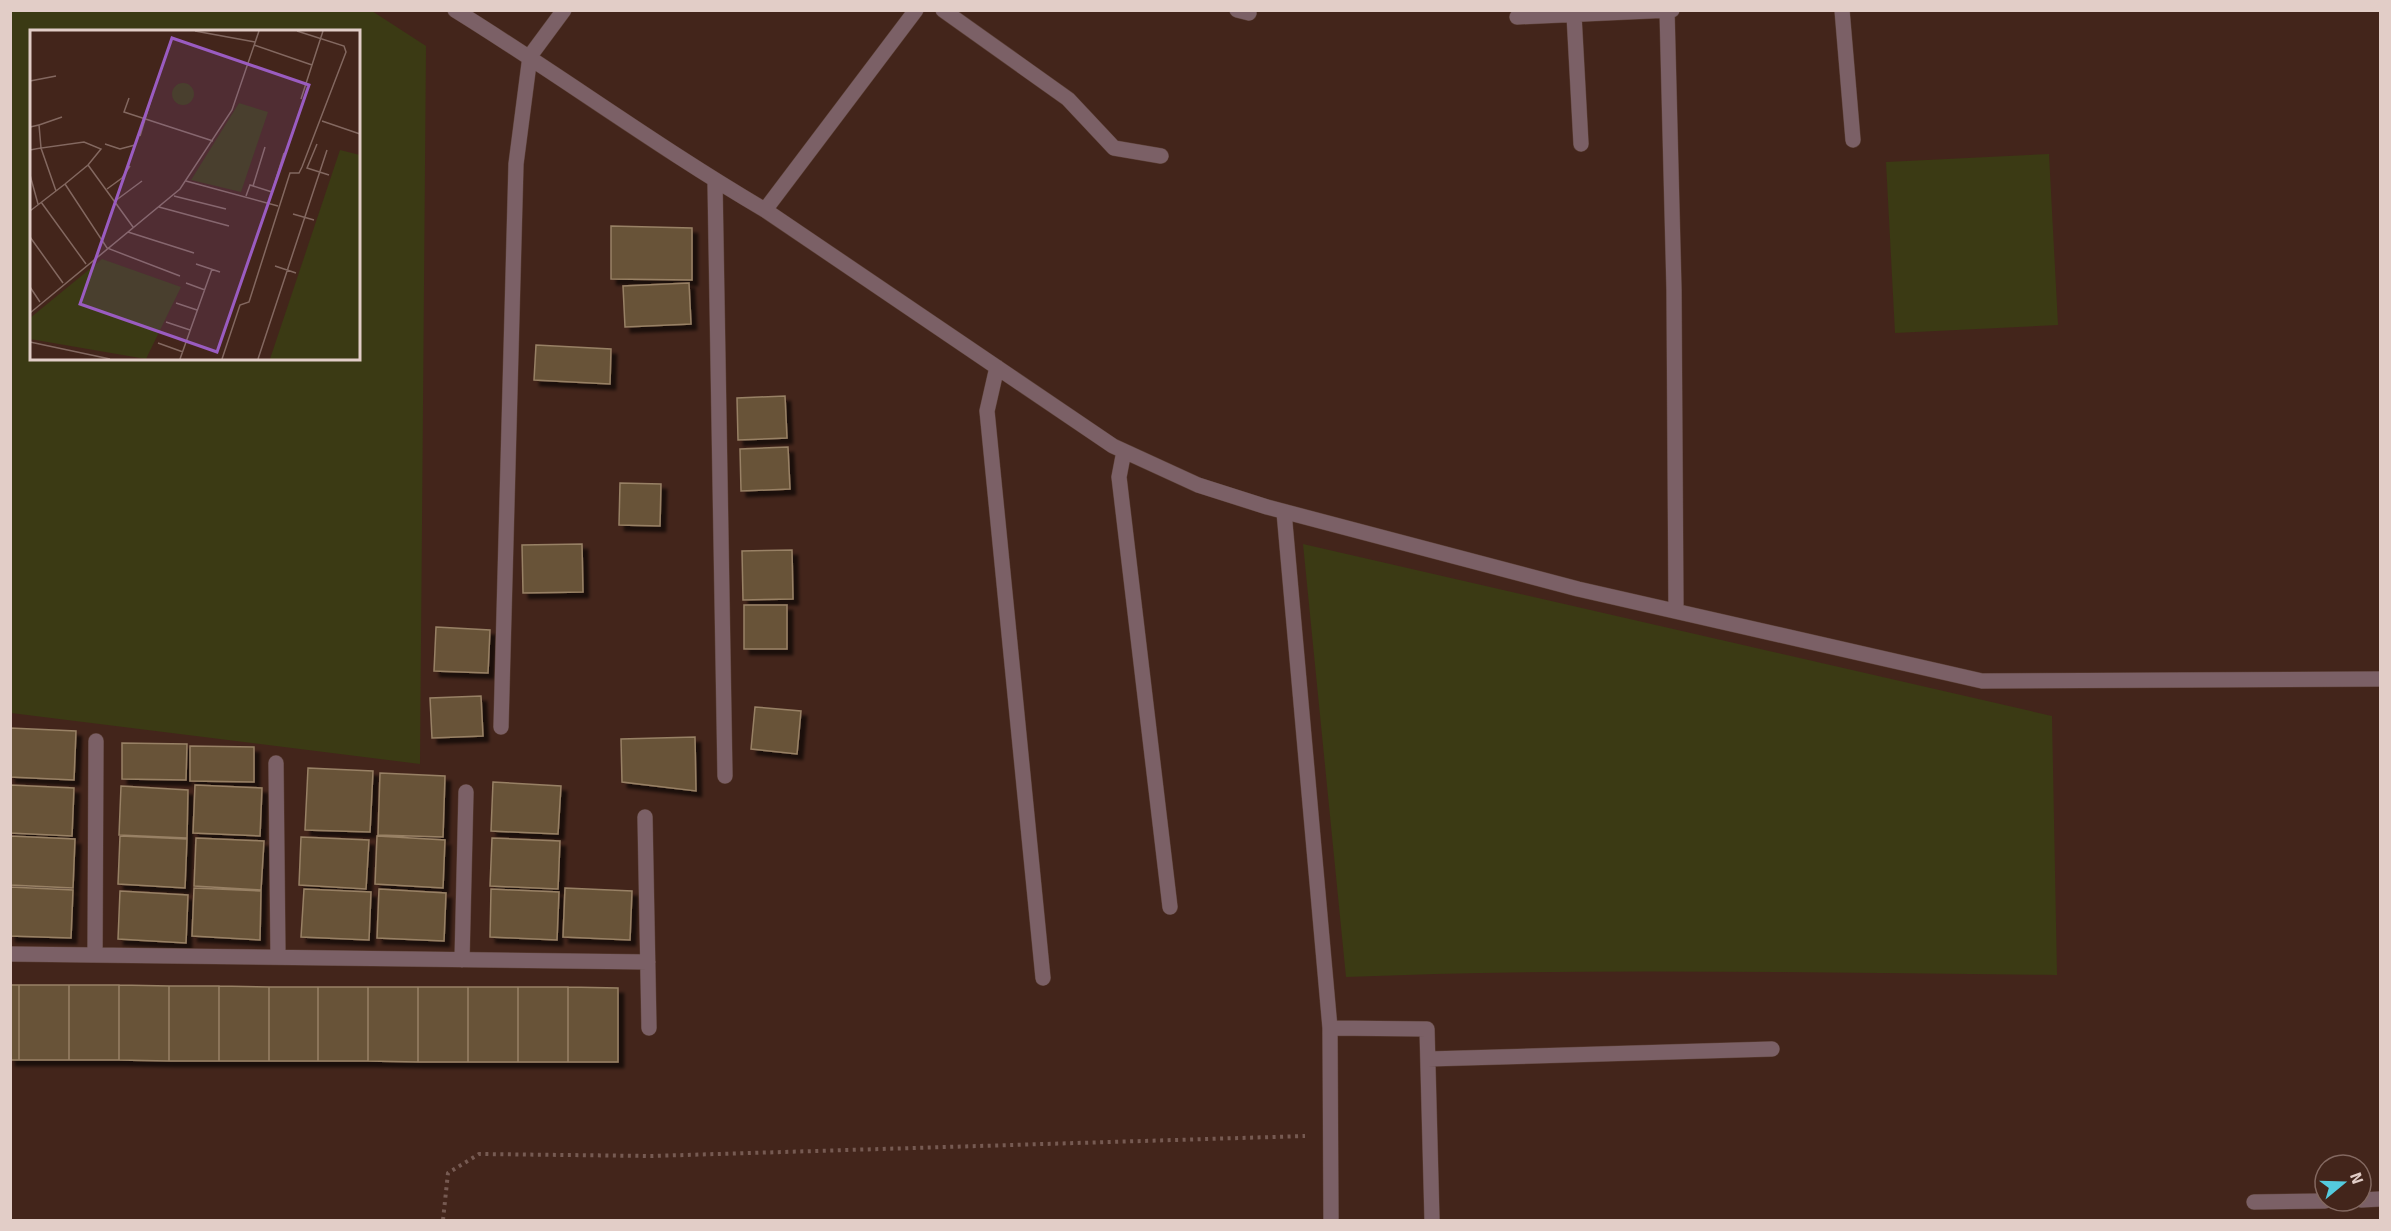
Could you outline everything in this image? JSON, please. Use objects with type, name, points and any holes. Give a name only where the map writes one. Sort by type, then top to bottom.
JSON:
[{"type":"street","points":[[455,10],[530,56],[715,182],[765,210],[1124,451],[1198,485],[1284,512],[1578,589],[1982,681],[2380,679]]},
{"type":"street","points":[[501,727],[516,164],[530,56],[564,10]]},
{"type":"street","points":[[765,210],[916,10]]},
{"type":"street","points":[[944,10],[1068,99],[1114,148],[1161,156]]},
{"type":"street","points":[[1517,17],[1672,10]]},
{"type":"street","points":[[1842,10],[1853,140]]},
{"type":"street","points":[[1667,11],[1674,290],[1676,611]]},
{"type":"street","points":[[1574,15],[1581,144]]},
{"type":"street","points":[[715,182],[725,776]]},
{"type":"street","points":[[997,367],[987,411],[1043,978]]},
{"type":"street","points":[[1124,451],[1119,477],[1170,908]]},
{"type":"street","points":[[1284,512],[1330,1028],[1331,1221]]},
{"type":"street","points":[[95,955],[96,741]]},
{"type":"street","points":[[276,763],[278,957]]},
{"type":"street","points":[[462,960],[466,792]]},
{"type":"street","points":[[645,817],[649,1028]]},
{"type":"street","points":[[10,954],[648,962]]},
{"type":"street","points":[[1330,1028],[1427,1029],[1432,1221]]},
{"type":"street","points":[[1428,1059],[1772,1049]]},
{"type":"street","points":[[2254,1202],[2313,1201]]},
{"type":"path","points":[[443,1221],[448,1173],[479,1154],[652,1156],[1330,1135]]},
{"type":"shaded area","points":[[11,10],[372,11],[426,46],[420,764],[11,713]]},
{"type":"shaded area","points":[[2049,154],[2058,325],[1895,333],[1886,162]]},
{"type":"shaded area","points":[[1303,544],[2052,716],[2057,975],[1613,971],[1346,977]]},
{"type":"building","points":[[611,226],[692,228],[692,280],[611,279]]},
{"type":"building","points":[[689,283],[691,324],[625,327],[623,286]]},
{"type":"building","points":[[536,345],[611,349],[610,384],[534,380]]},
{"type":"building","points":[[785,396],[787,438],[738,440],[737,398]]},
{"type":"building","points":[[788,447],[790,489],[741,491],[740,449]]},
{"type":"building","points":[[620,483],[661,484],[660,526],[619,525]]},
{"type":"building","points":[[582,544],[583,592],[523,593],[522,545]]},
{"type":"building","points":[[792,550],[793,599],[743,600],[742,551]]},
{"type":"building","points":[[744,605],[787,605],[787,649],[744,649]]},
{"type":"building","points":[[436,627],[490,630],[488,673],[434,671]]},
{"type":"building","points":[[481,696],[483,736],[432,738],[430,698]]},
{"type":"building","points":[[755,707],[801,711],[797,754],[751,749]]},
{"type":"building","points":[[10,728],[76,731],[74,780],[10,777]]},
{"type":"building","points":[[695,737],[696,791],[622,782],[621,739]]},
{"type":"building","points":[[122,743],[187,744],[186,780],[122,779]]},
{"type":"building","points":[[190,746],[254,747],[254,782],[190,781]]},
{"type":"building","points":[[308,768],[373,771],[370,832],[305,830]]},
{"type":"building","points":[[380,773],[445,776],[443,837],[378,835]]},
{"type":"building","points":[[493,782],[561,786],[558,834],[491,831]]},
{"type":"building","points":[[10,785],[74,788],[72,836],[10,833]]},
{"type":"building","points":[[195,785],[262,788],[260,836],[193,833]]},
{"type":"building","points":[[121,786],[188,790],[187,838],[119,835]]},
{"type":"building","points":[[10,836],[75,839],[73,888],[10,885]]},
{"type":"building","points":[[120,836],[187,839],[185,888],[118,884]]},
{"type":"building","points":[[377,836],[445,840],[443,888],[375,884]]},
{"type":"building","points":[[301,837],[369,840],[366,889],[299,885]]},
{"type":"building","points":[[196,838],[264,841],[261,890],[194,886]]},
{"type":"building","points":[[492,838],[560,841],[558,889],[490,886]]},
{"type":"building","points":[[10,887],[73,890],[71,938],[10,936]]},
{"type":"building","points":[[194,888],[261,891],[260,940],[192,936]]},
{"type":"building","points":[[565,888],[632,891],[630,940],[563,937]]},
{"type":"building","points":[[304,889],[371,892],[369,940],[301,937]]},
{"type":"building","points":[[379,889],[446,893],[444,941],[377,938]]},
{"type":"building","points":[[491,889],[559,892],[557,940],[490,937]]},
{"type":"building","points":[[120,891],[188,895],[186,943],[118,939]]},
{"type":"building","points":[[10,985],[19,985],[19,1060],[10,1060]]},
{"type":"building","points":[[19,985],[69,985],[69,1060],[19,1060]]},
{"type":"building","points":[[69,985],[119,985],[119,1060],[69,1060]]},
{"type":"building","points":[[119,985],[169,986],[169,1061],[119,1060]]},
{"type":"building","points":[[169,986],[219,986],[219,1061],[169,1061]]},
{"type":"building","points":[[219,986],[269,987],[269,1061],[219,1061]]},
{"type":"building","points":[[269,987],[318,987],[318,1061],[269,1061]]},
{"type":"building","points":[[318,987],[368,987],[368,1061],[318,1061]]},
{"type":"building","points":[[368,987],[418,987],[418,1062],[368,1061]]},
{"type":"building","points":[[418,987],[468,987],[468,1062],[418,1062]]},
{"type":"building","points":[[468,987],[518,987],[518,1062],[468,1062]]},
{"type":"building","points":[[518,987],[568,987],[568,1062],[518,1062]]},
{"type":"building","points":[[568,987],[618,988],[618,1062],[568,1062]]}]
